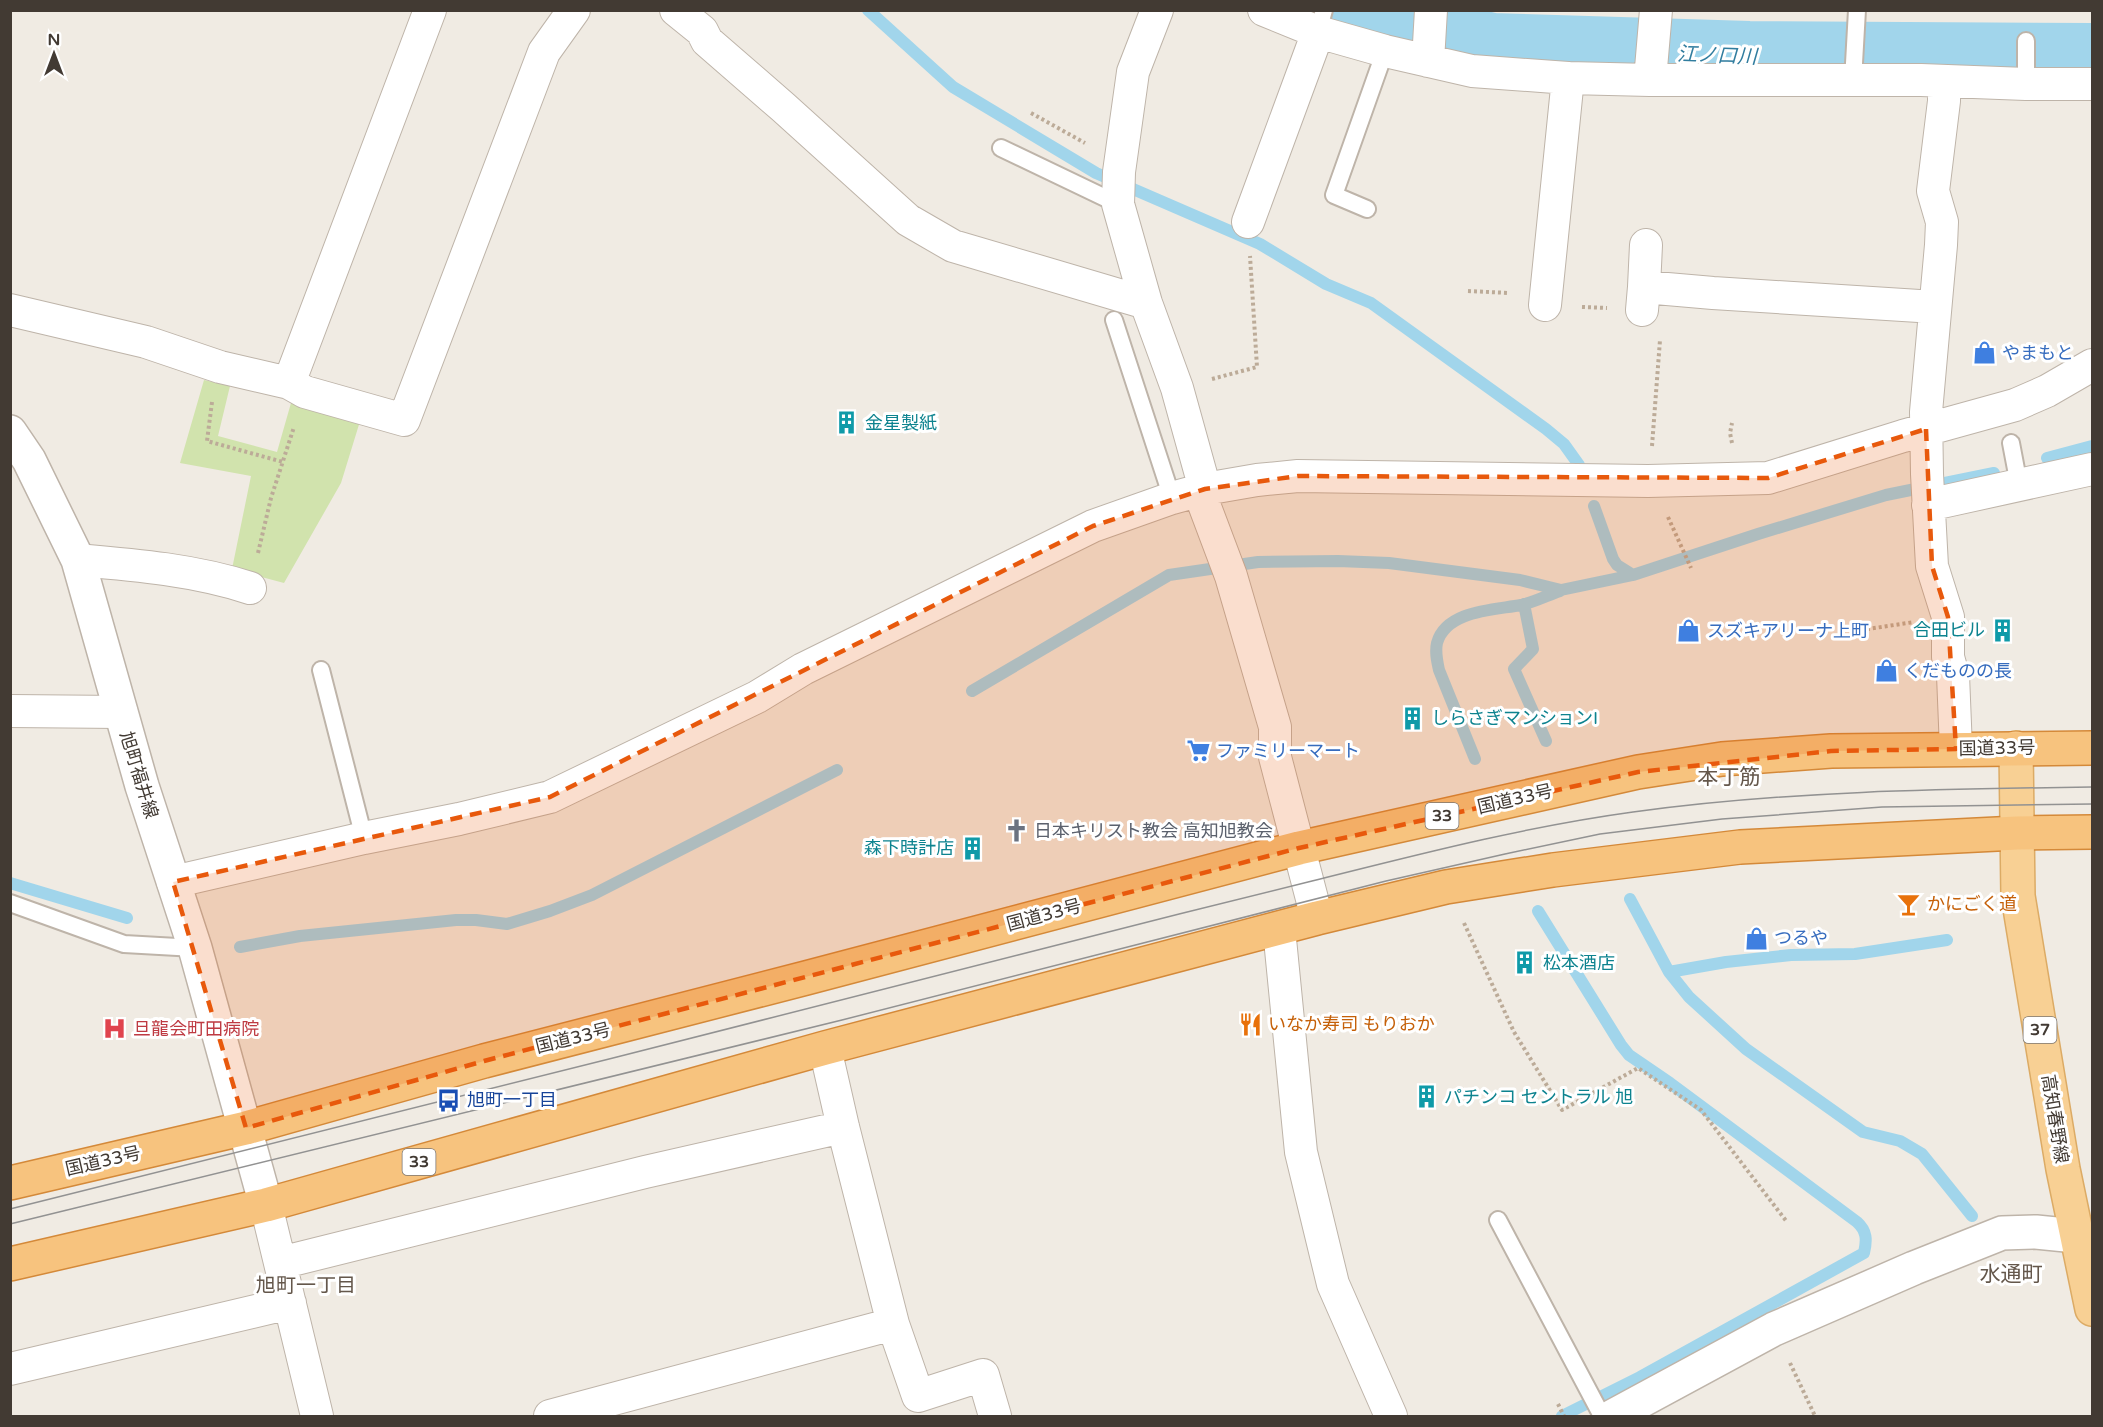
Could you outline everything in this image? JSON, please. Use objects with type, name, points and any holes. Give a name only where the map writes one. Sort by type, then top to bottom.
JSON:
[{"type":"highway","name":"国道33号","points":[[10,1183],[246,1128],[484,1061],[1299,848],[1638,772],[1722,759],[1820,752],[2092,748]]},
{"type":"highway","name":"33","points":[[10,1264],[266,1205],[825,1048],[1317,918],[1446,887],[1553,870],[1740,847],[2017,833],[2092,832]]},
{"type":"main road","name":"高知春野線","points":[[2016,748],[2018,896],[2063,1169],[2084,1239],[2092,1309]]},
{"type":"street","points":[[297,388],[430,10]]},
{"type":"street","points":[[10,310],[146,342],[220,367],[404,420],[544,52],[574,10]]},
{"type":"street","points":[[676,10],[702,31],[707,41],[908,220],[952,246],[1146,303]]},
{"type":"street","points":[[1157,10],[1133,72],[1119,184],[1146,303],[1177,388],[1192,493],[1228,566],[1275,727],[1275,757],[1317,918]]},
{"type":"street","points":[[1264,10],[1321,21],[1385,51],[1429,36],[1472,70],[1568,78],[1652,50],[1853,81],[1944,81],[2026,76],[2092,84]]},
{"type":"street","points":[[1248,222],[1321,21]]},
{"type":"street","points":[[1545,305],[1568,78]]},
{"type":"street","points":[[1944,81],[1944,101],[1934,191],[1942,222],[1926,429],[1932,566],[1948,617],[1948,657],[1953,675],[1956,749]]},
{"type":"street","points":[[1646,245],[1649,309],[1713,294],[1935,307]]},
{"type":"street","points":[[173,882],[550,797],[757,697],[803,669],[1093,526],[1192,493],[1257,480],[1298,476],[1648,481],[1768,478],[1926,429],[2015,405],[2047,391],[2092,365]]},
{"type":"street","name":"旭町福井線","points":[[10,432],[29,460],[78,560],[142,786],[195,948],[266,1205]]},
{"type":"street","points":[[1928,492],[2019,485],[2092,469]]},
{"type":"street","points":[[78,560],[122,563],[217,577],[250,588]]},
{"type":"street","points":[[10,711],[121,712]]},
{"type":"street","points":[[1279,929],[1301,1152],[1333,1284],[1391,1416]]},
{"type":"street","points":[[825,1048],[893,1324],[918,1396],[983,1376],[995,1416]]},
{"type":"street","points":[[280,1263],[633,1174],[843,1127]]},
{"type":"street","points":[[266,1205],[317,1416]]},
{"type":"street","points":[[1613,1416],[1774,1329],[1914,1268],[2002,1233],[2036,1232],[2084,1239]]},
{"type":"street","points":[[10,1370],[290,1303]]},
{"type":"street","points":[[550,1416],[893,1324]]},
{"type":"lane","points":[[1853,81],[1857,10]]},
{"type":"lane","points":[[2026,42],[2026,76]]},
{"type":"lane","points":[[1367,209],[1334,195],[1385,51]]},
{"type":"lane","points":[[1001,148],[1119,184]]},
{"type":"lane","points":[[1114,320],[1192,493]]},
{"type":"lane","points":[[2011,443],[2019,485]]},
{"type":"lane","points":[[321,670],[364,838]]},
{"type":"lane","points":[[10,903],[124,944],[195,948]]},
{"type":"lane","points":[[1498,1220],[1602,1416]]},
{"type":"path","points":[[1031,113],[1119,184]]},
{"type":"path","points":[[1177,388],[1257,367],[1250,261]]},
{"type":"path","points":[[1648,481],[1649,309]]},
{"type":"path","points":[[220,367],[209,413],[207,441],[283,462]]},
{"type":"path","points":[[250,588],[283,462],[297,388]]},
{"type":"path","points":[[1730,433],[1732,423]]},
{"type":"path","points":[[1682,547],[1691,568]]},
{"type":"path","points":[[1855,631],[1948,617]]},
{"type":"path","points":[[1446,887],[1514,1032],[1562,1110],[1638,1068],[1701,1110],[1787,1222]]},
{"type":"path","points":[[1774,1329],[1815,1416]]},
{"type":"path","points":[[1558,1404],[1564,1416]]},
{"type":"highlighted area","points":[[1926,429],[1932,566],[1948,617],[1956,749],[1831,751],[1638,772],[1299,848],[484,1061],[246,1128],[173,882],[550,797],[1093,526],[1205,489],[1298,476],[1768,478]]},
{"type":"green space","points":[[204,380],[230,386],[218,436],[277,452],[293,396],[361,418],[341,483],[284,583],[232,569],[251,476],[180,463]]},
{"type":"waterway","points":[[868,10],[953,87],[1096,173],[1260,244],[1326,284],[1371,303],[1546,429],[1564,444],[1579,465]]},
{"type":"waterway","name":"江ノ口川","points":[[1347,10],[1419,32],[1492,49],[1749,57],[2092,59]]},
{"type":"waterway","points":[[2047,458],[2092,446]]},
{"type":"waterway","points":[[972,691],[1169,575],[1258,562],[1338,561],[1389,563],[1520,580],[1561,590],[1633,575],[1886,495],[1994,473]]},
{"type":"waterway","points":[[1594,506],[1613,559],[1617,565],[1633,575]]},
{"type":"waterway","points":[[1475,759],[1439,670],[1436,646],[1442,632],[1461,618],[1526,604],[1560,591]]},
{"type":"waterway","points":[[1524,604],[1533,649],[1514,669],[1546,741]]},
{"type":"waterway","points":[[240,947],[300,936],[456,920],[507,924],[592,895],[837,770]]},
{"type":"waterway","points":[[10,883],[127,918]]},
{"type":"waterway","points":[[1630,899],[1669,972],[1726,962],[1791,955],[1855,954],[1947,940]]},
{"type":"waterway","points":[[1538,911],[1629,1055],[1857,1222],[1863,1229],[1866,1240],[1864,1253],[1640,1377],[1562,1416]]},
{"type":"waterway","points":[[1669,972],[1689,997],[1746,1049],[1863,1132],[1900,1141],[1922,1154],[1972,1216]]},
{"type":"tram line","points":[[10,1209],[1199,909],[1429,852],[1551,825],[1690,805],[1805,795],[2092,787]]},
{"type":"tram line","points":[[10,1224],[842,1020],[1386,881],[1600,834],[1722,819],[1882,807],[2092,804]]},
{"type":"place","name":"やまもと","points":[[1984,353]]},
{"type":"place","name":"金星製紙","points":[[847,423]]},
{"type":"place","name":"合田ビル","points":[[2003,630]]},
{"type":"place","name":"スズキアリーナ上町","points":[[1689,631]]},
{"type":"place","name":"くだものの長","points":[[1886,671]]},
{"type":"place","name":"しらさぎマンションI","points":[[1413,718]]},
{"type":"place","name":"ファミリーマート","points":[[1198,751]]},
{"type":"place","name":"日本キリスト教会 高知旭教会","points":[[1016,831]]},
{"type":"place","name":"森下時計店","points":[[972,848]]},
{"type":"place","name":"かにごく道","points":[[1909,904]]},
{"type":"place","name":"つるや","points":[[1756,938]]},
{"type":"place","name":"松本酒店","points":[[1525,963]]},
{"type":"place","name":"いなか寿司 もりおか","points":[[1250,1024]]},
{"type":"place","name":"旦龍会町田病院","points":[[115,1029]]},
{"type":"place","name":"パチンコ セントラル 旭","points":[[1426,1097]]},
{"type":"place","name":"旭町一丁目","points":[[449,1100]]},
{"type":"district","name":"本丁筋","points":[[1729,777]]},
{"type":"district","name":"水通町","points":[[2011,1274]]},
{"type":"district","name":"旭町一丁目","points":[[306,1286]]}]
